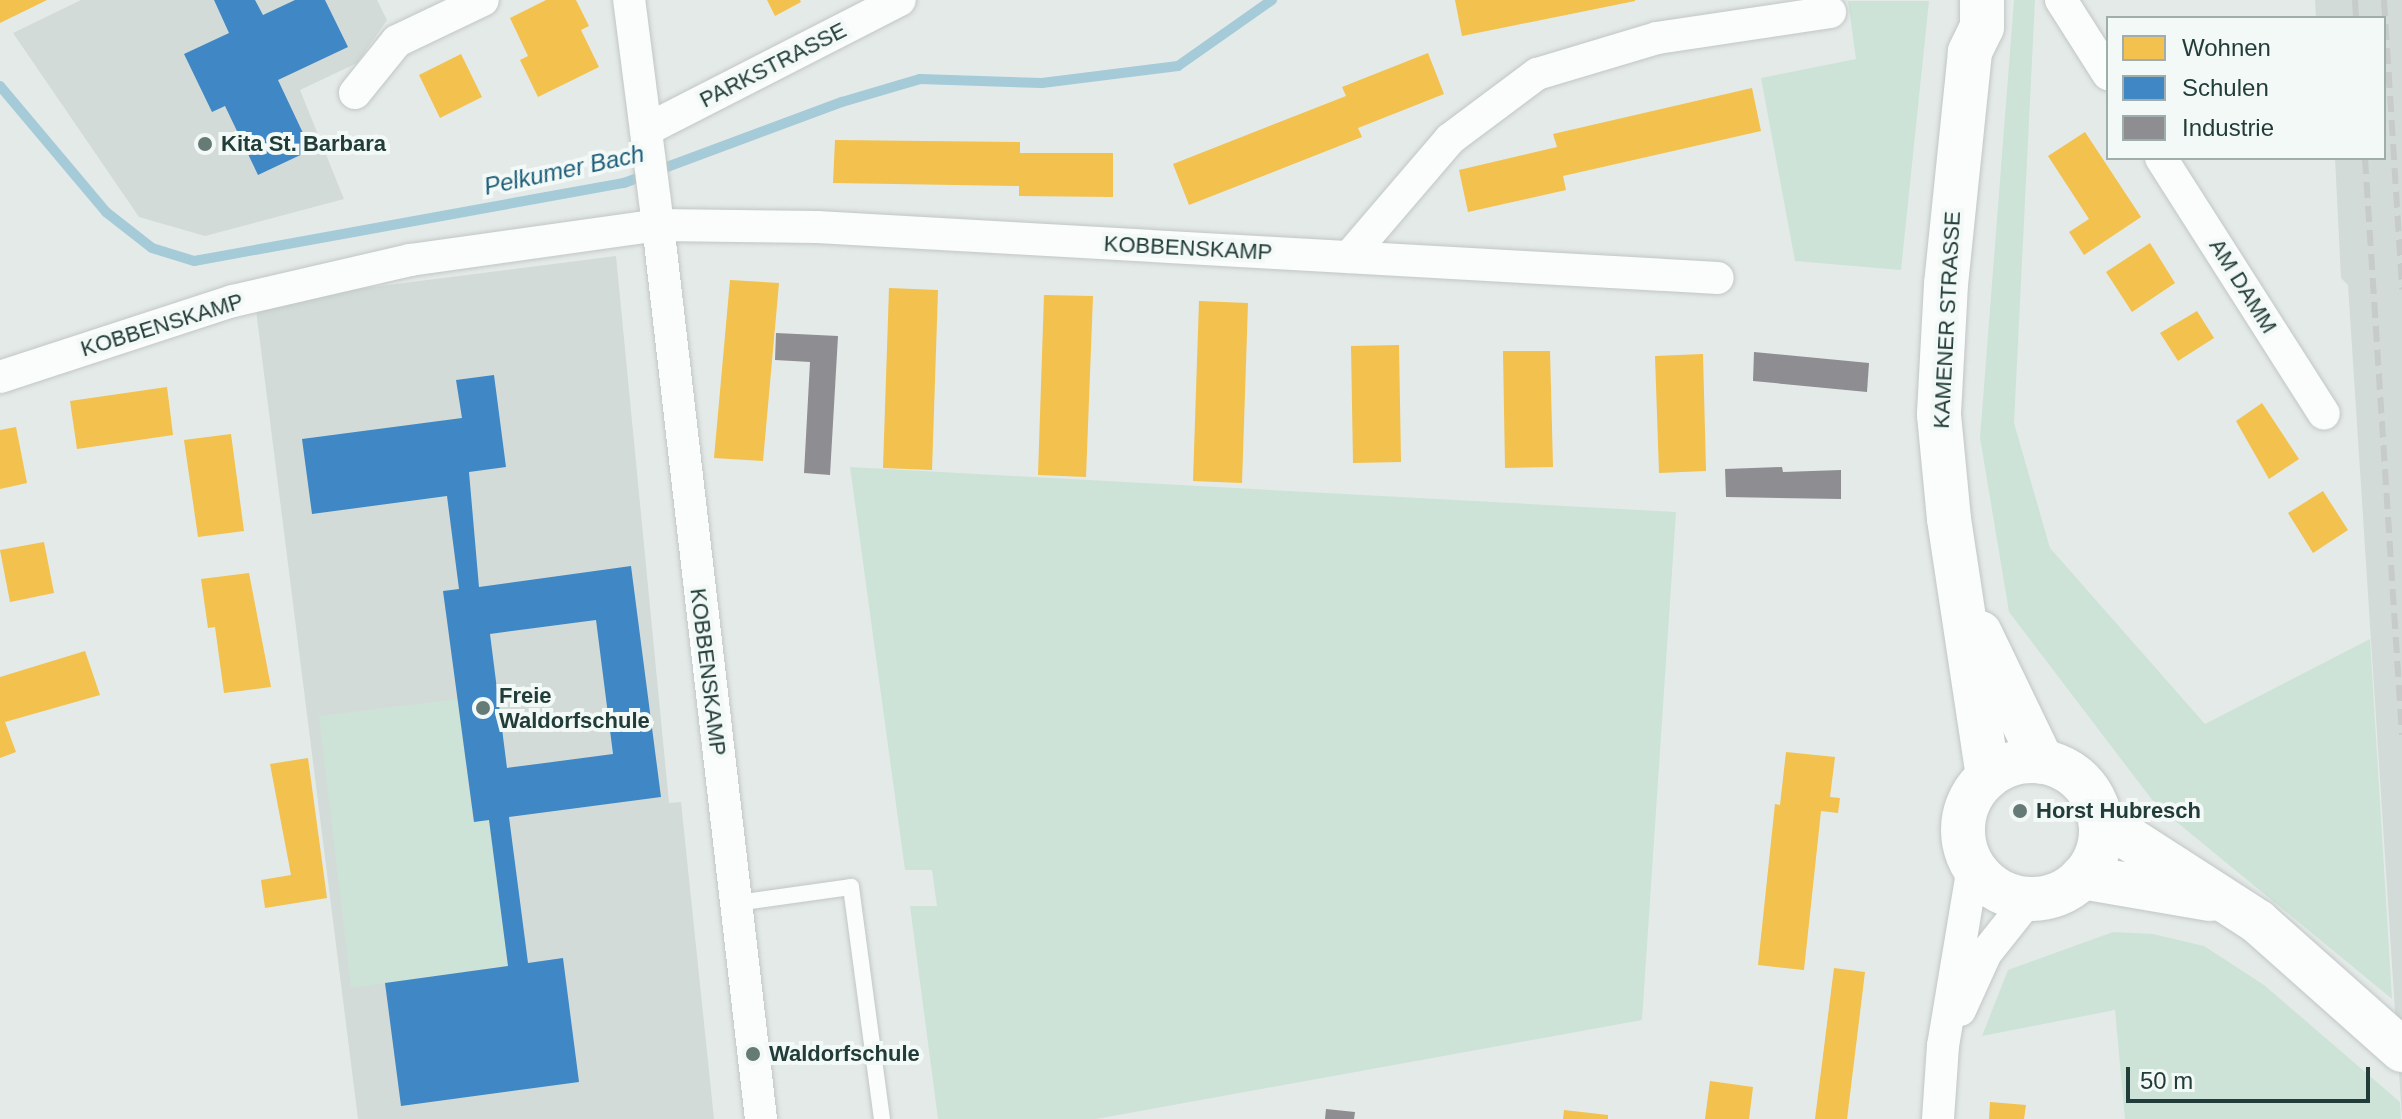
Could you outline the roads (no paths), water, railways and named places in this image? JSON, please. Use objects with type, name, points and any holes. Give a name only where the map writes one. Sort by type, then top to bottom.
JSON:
[{"type":"main road","name":"KAMENER STRASSE","points":[[1958,0],[1959,27],[1970,52]]},
{"type":"main road","name":"KAMENER STRASSE","points":[[1982,0],[1982,27],[1970,52],[1946,284],[1939,415],[1958,587],[1988,777]]},
{"type":"main road","name":"KAMENER STRASSE","points":[[1958,587],[2042,762]]},
{"type":"main road","points":[[2100,820],[2099,845],[2082,877],[2063,892],[2029,899],[1997,890],[1973,866],[1963,826],[1971,798],[1988,777],[2013,763],[2042,762],[2081,781],[2100,820],[2129,844],[2228,901],[2402,1050]]},
{"type":"main road","points":[[2082,877],[2228,901]]},
{"type":"street","points":[[355,93],[397,41],[483,0]]},
{"type":"street","points":[[629,0],[658,225]]},
{"type":"street","name":"PARKSTRASSE","points":[[648,141],[900,0]]},
{"type":"street","points":[[2061,0],[2106,71]]},
{"type":"street","points":[[1349,257],[1450,139],[1537,74],[1657,38],[1830,12]]},
{"type":"street","name":"AM DAMM","points":[[2162,160],[2324,414]]},
{"type":"street","name":"KOBBENSKAMP","points":[[658,225],[761,1119]]},
{"type":"street","name":"KOBBENSKAMP","points":[[0,377],[233,301],[395,263],[658,225],[789,226],[1718,278]]},
{"type":"street","points":[[1938,1119],[1943,1046],[1973,866]]},
{"type":"street","points":[[1943,1046],[1986,953],[2029,899]]},
{"type":"lane","points":[[737,903],[851,887],[882,1119]]},
{"type":"waterway","name":"Pelkumer Bach","points":[[0,86],[106,212],[152,248],[194,261],[624,183],[842,102],[920,79],[1042,83],[1178,66],[1272,0]]},
{"type":"railway","points":[[2355,0],[2356,16]]},
{"type":"railway","points":[[2384,0],[2385,16]]},
{"type":"railway","points":[[2386,32],[2402,289]]},
{"type":"railway","points":[[2365,160],[2402,735]]},
{"type":"place","name":"Kita St. Barbara","points":[[205,144]]},
{"type":"place","name":"Freie Waldorfschule","points":[[483,708]]},
{"type":"place","name":"Horst Hubresch","points":[[2020,811]]},
{"type":"place","name":"Waldorfschule","points":[[753,1054]]}]
